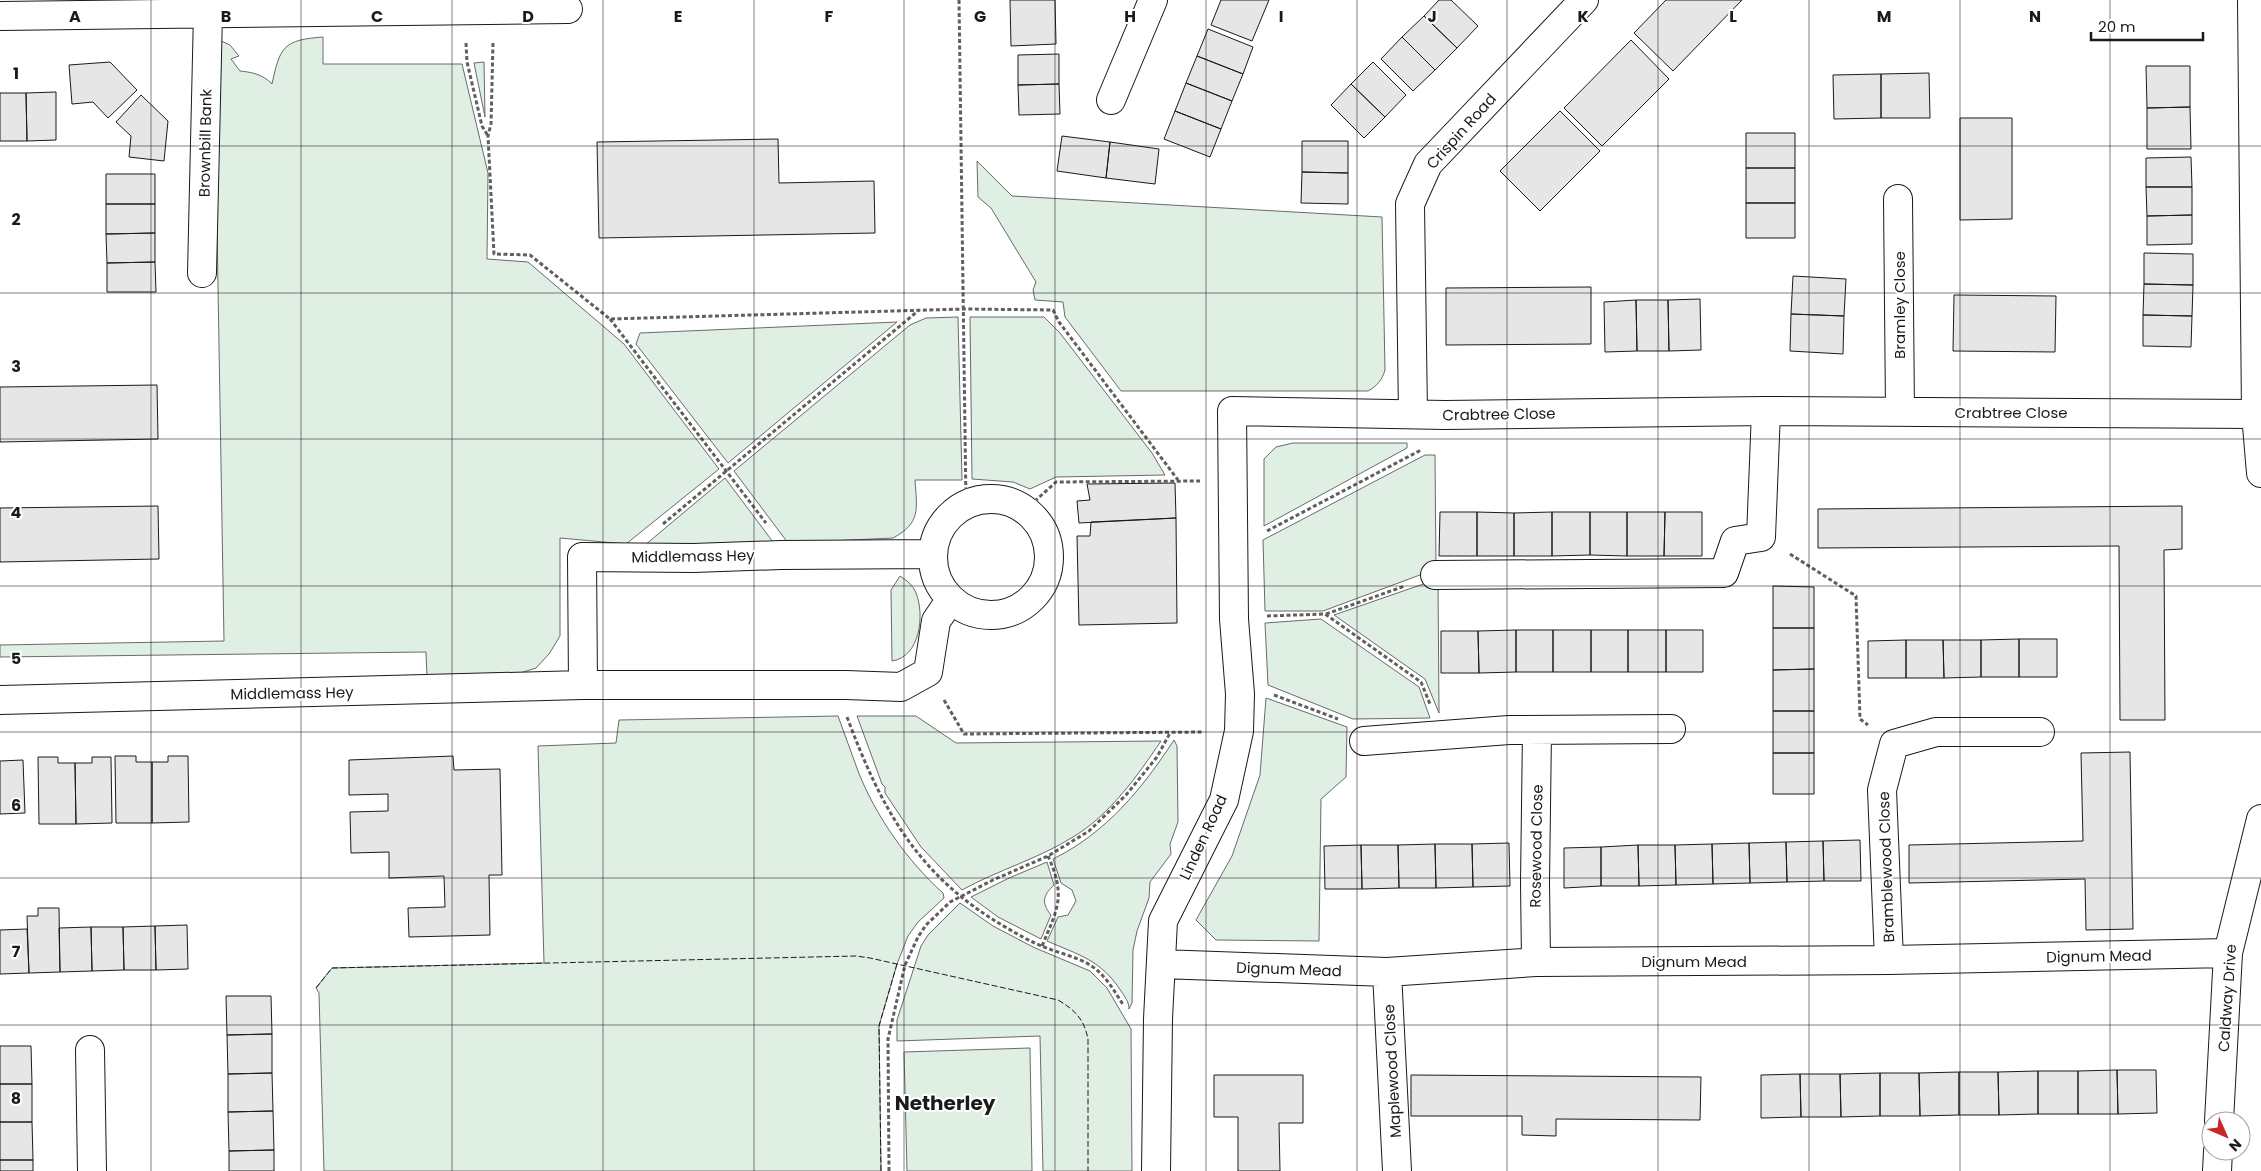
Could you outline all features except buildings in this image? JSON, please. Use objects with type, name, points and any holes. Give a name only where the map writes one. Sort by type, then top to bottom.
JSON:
[{"type":"street","points":[[1111,100],[1152,0]]},
{"type":"street","name":"Crispin Road","points":[[1413,414],[1410,204],[1428,164],[1584,0]]},
{"type":"street","points":[[2252,0],[2256,414],[2261,473]]},
{"type":"street","points":[[0,16],[568,8]]},
{"type":"street","name":"Brownbill Bank","points":[[202,273],[208,14]]},
{"type":"street","name":"Bramley Close","points":[[1898,199],[1900,411]]},
{"type":"street","name":"Crabtree Close","points":[[1232,411],[1445,415],[1766,411],[2256,414]]},
{"type":"street","name":"Linden Road","points":[[1156,1171],[1158,1019],[1163,921],[1224,800],[1239,731],[1240,694],[1234,619],[1232,411]]},
{"type":"street","points":[[1435,575],[1724,573],[1735,541],[1761,537],[1766,411]]},
{"type":"street","points":[[984,498],[1002,499],[1025,510],[1034,517],[1044,533],[1049,551],[1048,570],[1041,587],[1028,601],[1012,611],[994,615],[976,614],[958,606],[936,579],[933,545],[940,528],[951,513],[966,503],[984,498]]},
{"type":"street","name":"Middlemass Hey","points":[[583,686],[582,556],[693,558],[781,555],[933,554]]},
{"type":"street","points":[[928,672],[936,621],[951,599]]},
{"type":"street","name":"Middlemass Hey","points":[[0,700],[583,686],[846,685],[901,687],[928,672]]},
{"type":"street","points":[[1364,741],[1510,730],[1671,729]]},
{"type":"street","name":"Rosewood Close","points":[[1536,962],[1535,882],[1538,731]]},
{"type":"street","points":[[1894,744],[1936,732],[2040,732]]},
{"type":"street","name":"Bramblewood Close","points":[[1889,960],[1882,790],[1894,744]]},
{"type":"street","name":"Caldway Drive","points":[[2220,1111],[2228,953],[2261,819]]},
{"type":"street","name":"Dignum Mead","points":[[1161,964],[1387,972],[1536,962],[1889,960],[2228,953]]},
{"type":"street","name":"Maplewood Close","points":[[1387,972],[1398,1171]]},
{"type":"street","points":[[90,1050],[92,1171]]},
{"type":"path","points":[[959,0],[966,503]]},
{"type":"path","points":[[465,10],[467,62],[482,126],[488,136]]},
{"type":"path","points":[[494,10],[491,124],[488,136],[494,254],[530,255],[610,319],[780,542],[781,555]]},
{"type":"path","points":[[610,319],[964,309],[1053,310],[1059,322],[1178,480]]},
{"type":"path","points":[[638,557],[638,544],[920,310]]},
{"type":"path","points":[[1234,535],[1262,533],[1428,446],[1445,415]]},
{"type":"path","points":[[1025,510],[1056,482],[1178,480],[1233,482]]},
{"type":"path","points":[[1761,537],[1856,596],[1860,719],[1894,744]]},
{"type":"path","points":[[1234,619],[1261,616],[1326,614],[1435,575]]},
{"type":"path","points":[[1326,614],[1421,682],[1436,719],[1436,736]]},
{"type":"path","points":[[928,672],[964,734],[1239,731]]},
{"type":"path","points":[[846,685],[847,717],[877,791],[910,842],[945,884],[1007,928],[1042,946],[1090,966],[1108,982],[1130,1017],[1158,1019]]},
{"type":"path","points":[[1240,694],[1265,691],[1353,725],[1364,741]]},
{"type":"path","points":[[889,1171],[888,1039],[905,965],[911,950],[926,926],[950,902],[1072,843],[1106,816],[1157,757],[1170,733]]},
{"type":"path","points":[[1042,946],[1060,901],[1055,871],[1048,856]]},
{"type":"green space","points":[[323,37],[323,64],[462,64],[488,173],[487,259],[528,262],[624,344],[719,469],[626,544],[560,538],[560,636],[549,654],[536,668],[514,675],[427,677],[426,652],[0,657],[0,645],[224,641],[214,50],[219,40],[230,45],[239,56],[231,59],[240,71],[261,76],[272,84],[281,53],[286,47],[300,40]]},
{"type":"green space","points":[[484,62],[485,117],[474,63]]},
{"type":"green space","points":[[977,161],[1012,196],[1382,217],[1385,370],[1382,377],[1377,385],[1368,391],[1121,391],[1065,317],[1063,302],[1035,300],[1033,290],[1036,282],[991,208],[978,197]]},
{"type":"green space","points":[[958,317],[962,480],[915,480],[916,507],[913,521],[909,527],[893,538],[788,543],[734,471],[910,325],[926,318]]},
{"type":"green space","points":[[970,317],[1044,317],[1060,333],[1152,453],[1165,475],[1056,477],[1030,489],[1013,482],[972,479]]},
{"type":"green space","points":[[897,322],[728,463],[636,344],[640,333]]},
{"type":"green space","points":[[1293,443],[1407,443],[1407,448],[1264,526],[1264,459],[1276,447]]},
{"type":"green space","points":[[1425,455],[1435,455],[1436,569],[1323,611],[1265,611],[1263,540]]},
{"type":"green space","points":[[725,478],[773,542],[645,545]]},
{"type":"green space","points":[[900,576],[915,590],[919,602],[920,623],[918,634],[909,652],[901,658],[892,661],[891,590]]},
{"type":"green space","points":[[1432,581],[1438,582],[1439,713],[1425,679],[1334,615]]},
{"type":"green space","points":[[1321,619],[1419,687],[1430,718],[1353,719],[1268,685],[1265,623]]},
{"type":"green space","points":[[1266,698],[1347,727],[1346,777],[1321,799],[1319,941],[1216,940],[1196,920],[1232,856],[1260,775]]},
{"type":"green space","points":[[838,716],[865,788],[883,821],[917,867],[943,893],[944,898],[918,922],[908,936],[897,964],[879,1026],[881,1171],[324,1171],[319,993],[316,988],[332,968],[544,963],[538,746],[616,743],[619,720]]},
{"type":"green space","points":[[857,716],[916,716],[956,743],[1161,741],[1122,794],[1099,818],[1086,828],[1046,852],[962,890],[921,847],[885,793],[885,787],[882,784]]},
{"type":"green space","points":[[1174,740],[1177,746],[1178,822],[1170,844],[1171,854],[1150,882],[1149,898],[1137,931],[1133,950],[1132,1003],[1129,1009],[1124,995],[1106,972],[1079,955],[1047,941],[1058,917],[1068,915],[1076,901],[1072,890],[1061,883],[1053,859],[1090,836],[1106,823],[1136,792]]},
{"type":"green space","points":[[1047,862],[1054,885],[1047,892],[1045,899],[1046,907],[1051,915],[1041,939],[998,917],[971,897],[1009,878]]},
{"type":"green space","points":[[960,903],[993,926],[1033,947],[1090,971],[1107,988],[1131,1029],[1132,1171],[1043,1171],[1040,1036],[897,1041],[897,1020],[921,946],[928,935]]},
{"type":"green space","points":[[1030,1048],[1032,1171],[907,1171],[904,1052]]},
{"type":"fence","points":[[316,988],[332,968],[856,956],[1058,1000],[1078,1016],[1084,1026],[1088,1039],[1088,1171]]},
{"type":"fence","points":[[881,1171],[879,1026],[897,964]]},
{"type":"district","name":"Netherley","points":[[945,1103]]}]
